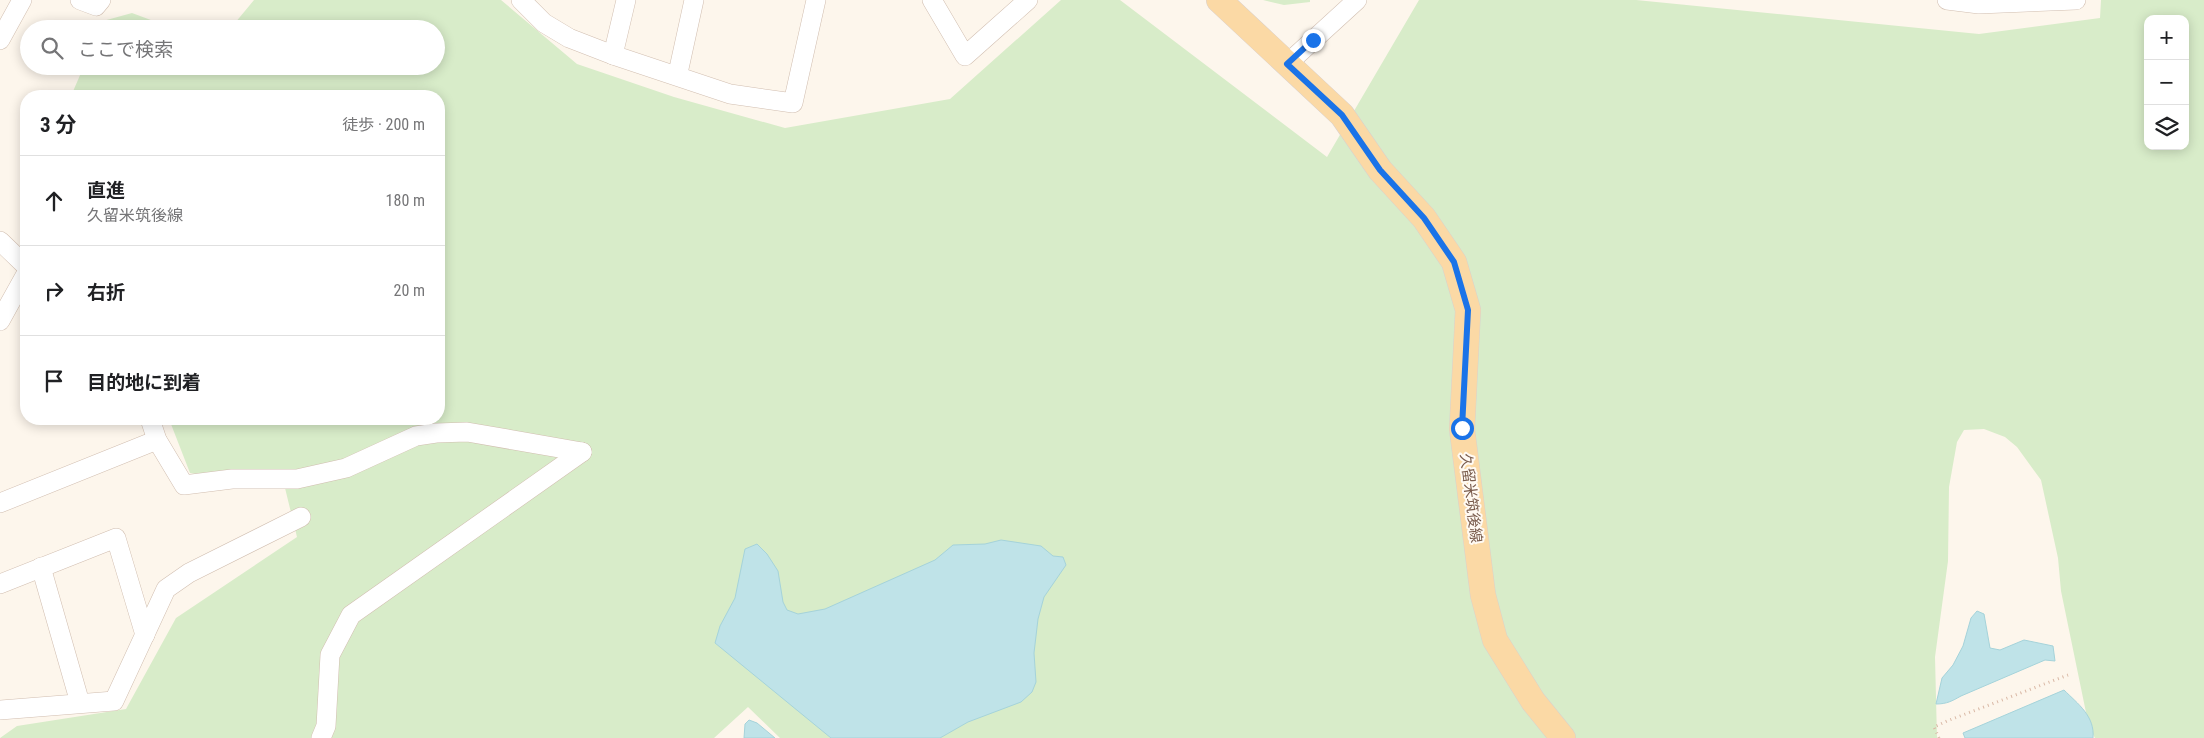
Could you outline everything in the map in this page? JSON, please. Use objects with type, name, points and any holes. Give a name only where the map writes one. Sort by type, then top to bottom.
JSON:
[{"type":"main road","name":"久留米筑後線","points":[[1219,0],[1342,115],[1380,170],[1424,218],[1454,262],[1468,310],[1462,428],[1483,595],[1495,640],[1533,701],[1563,738]]},
{"type":"street","points":[[0,40],[22,0]]},
{"type":"street","points":[[80,0],[96,6],[100,0]]},
{"type":"street","points":[[521,0],[544,23],[569,38],[613,56],[730,94],[792,103],[816,0]]},
{"type":"street","points":[[613,56],[626,0]]},
{"type":"street","points":[[678,73],[694,0]]},
{"type":"street","points":[[932,0],[965,56],[1028,0]]},
{"type":"street","points":[[1287,64],[1357,0]]},
{"type":"street","points":[[1947,0],[1979,4],[2076,0]]},
{"type":"street","points":[[0,241],[20,260]]},
{"type":"street","points":[[0,321],[20,285]]},
{"type":"street","points":[[152,425],[157,440],[184,486],[232,479],[297,479],[346,468],[416,436],[436,433],[467,432],[582,452],[352,615],[330,655],[326,726],[322,738]]},
{"type":"street","points":[[0,502],[157,440]]},
{"type":"street","points":[[0,710],[114,701],[166,589],[188,573],[301,517]]},
{"type":"street","points":[[0,584],[116,538],[145,634]]},
{"type":"street","points":[[41,568],[80,703]]},
{"type":"path","points":[[1939,738],[1934,727],[2068,675]]},
{"type":"green space","points":[[254,0],[501,0],[577,64],[674,97],[785,128],[950,99],[1061,0],[1120,0],[1327,157],[1419,0],[1636,0],[1979,34],[2100,18],[2101,0],[2204,0],[2204,738],[2095,738],[2089,727],[2061,591],[2058,558],[2041,480],[2017,447],[2005,437],[1984,429],[1964,430],[1957,442],[1949,487],[1948,561],[1935,657],[1937,738],[780,738],[748,707],[714,738],[0,738],[17,726],[126,709],[176,618],[297,537],[285,488],[190,473],[171,425],[445,425],[445,90],[74,90],[80,75],[445,75],[445,20],[237,20]]},
{"type":"green space","points":[[1263,0],[1310,0],[1310,2],[1284,5]]},
{"type":"green space","points":[[132,13],[151,20],[107,20]]},
{"type":"water","points":[[1001,540],[1041,546],[1053,556],[1063,557],[1066,565],[1044,597],[1038,619],[1034,653],[1036,682],[1032,692],[1021,702],[968,722],[940,738],[831,738],[715,643],[720,626],[735,598],[745,549],[757,544],[767,554],[778,571],[783,602],[787,610],[798,614],[825,609],[935,560],[953,545],[985,544]]},
{"type":"water","points":[[1977,611],[1984,614],[1990,648],[2000,650],[2024,640],[2053,646],[2055,661],[2045,660],[1949,702],[1936,704],[1942,678],[1953,665],[1963,646],[1971,618]]},
{"type":"water","points":[[2064,690],[2088,717],[2093,730],[2093,738],[1965,738],[1963,733]]},
{"type":"water","points":[[749,720],[757,723],[775,738],[744,738],[745,724]]},
{"type":"route","points":[[1313,40],[1287,64],[1342,115],[1380,170],[1424,218],[1454,262],[1468,310],[1462,428]]}]
